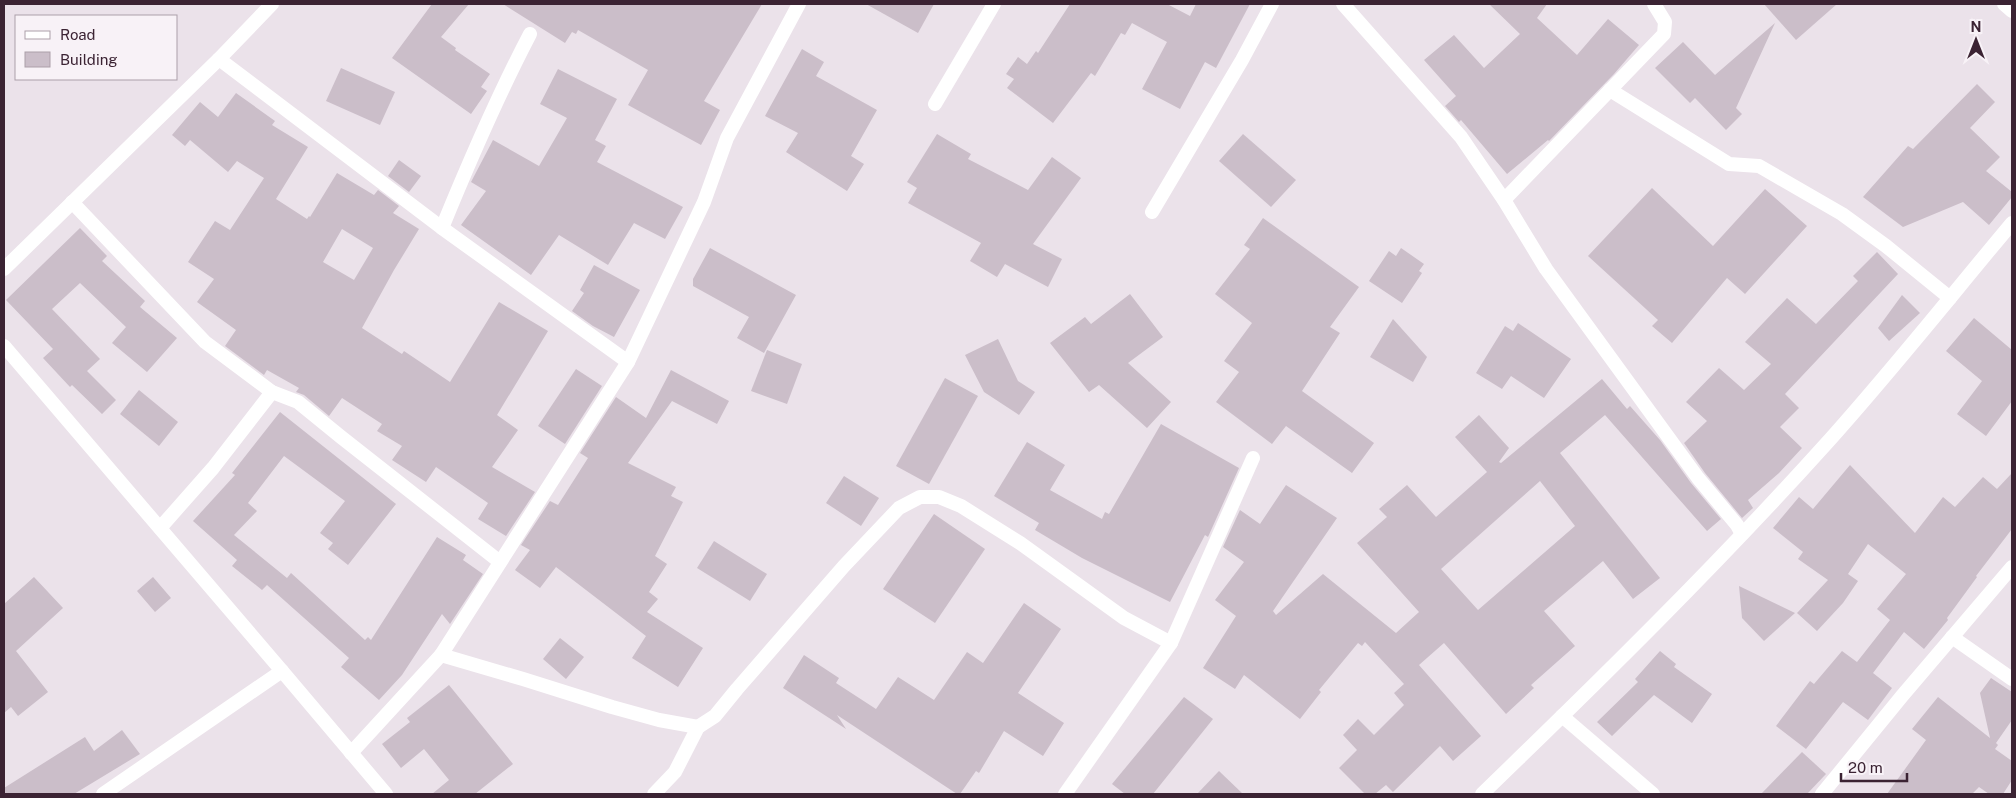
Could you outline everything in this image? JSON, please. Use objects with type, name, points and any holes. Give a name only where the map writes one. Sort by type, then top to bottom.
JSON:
[{"type":"street","points":[[4,269],[219,59],[272,4]]},
{"type":"street","points":[[351,753],[441,655],[628,362],[704,202],[727,138],[799,4]]},
{"type":"street","points":[[935,104],[994,4]]},
{"type":"street","points":[[1152,212],[1242,60],[1272,4]]},
{"type":"street","points":[[1343,4],[1461,137],[1504,200],[1546,269],[1698,478],[1737,525],[1742,534]]},
{"type":"street","points":[[1504,200],[1664,34],[1665,22],[1654,4]]},
{"type":"street","points":[[2004,4],[2012,11]]},
{"type":"street","points":[[442,228],[505,82],[530,34]]},
{"type":"street","points":[[219,59],[442,228],[628,362]]},
{"type":"street","points":[[1610,90],[1729,164],[1759,166],[1842,214],[1886,246],[1950,298]]},
{"type":"street","points":[[72,202],[205,342],[272,392],[298,402],[341,438],[500,562]]},
{"type":"street","points":[[1482,794],[1742,534],[1826,444],[2012,223]]},
{"type":"street","points":[[4,346],[386,794]]},
{"type":"street","points":[[160,528],[214,468],[272,392]]},
{"type":"street","points":[[1065,794],[1171,643],[1253,458]]},
{"type":"street","points":[[654,794],[675,772],[698,727],[716,716],[756,667],[864,544],[899,508],[920,497],[939,498],[961,506],[1020,543],[1124,618],[1171,643]]},
{"type":"street","points":[[1822,794],[2012,567]]},
{"type":"street","points":[[1952,637],[2012,679]]},
{"type":"street","points":[[441,655],[622,710],[659,720],[698,727]]},
{"type":"street","points":[[103,794],[282,671]]},
{"type":"street","points":[[1562,716],[1653,794]]},
{"type":"building","points":[[432,4],[469,4],[441,37],[456,48],[455,50],[490,74],[481,87],[487,91],[471,114],[392,58]]},
{"type":"building","points":[[503,4],[762,4],[704,101],[720,110],[701,145],[628,105],[648,70],[578,30],[576,34],[572,32],[565,43]]},
{"type":"building","points":[[866,4],[934,4],[918,33]]},
{"type":"building","points":[[1070,4],[1167,4],[1190,16],[1196,4],[1250,4],[1216,68],[1205,62],[1180,109],[1142,89],[1167,42],[1132,23],[1125,35],[1121,33],[1095,76],[1091,73],[1053,123],[1007,88],[1014,79],[1006,74],[1018,57],[1027,64],[1036,51],[1038,53]]},
{"type":"building","points":[[1489,4],[1547,4],[1537,18],[1577,55],[1608,19],[1639,45],[1614,74],[1549,141],[1507,174],[1461,120],[1459,122],[1445,106],[1456,96],[1424,60],[1454,35],[1484,68],[1520,34]]},
{"type":"building","points":[[1764,4],[1837,4],[1796,40]]},
{"type":"building","points":[[1775,23],[1736,108],[1742,114],[1726,130],[1695,98],[1690,103],[1655,68],[1683,42],[1715,75]]},
{"type":"building","points":[[802,49],[824,62],[816,76],[877,110],[851,156],[864,164],[847,191],[786,152],[798,133],[765,116]]},
{"type":"building","points":[[341,68],[395,92],[380,125],[326,101]]},
{"type":"building","points":[[558,69],[617,99],[595,140],[606,146],[597,162],[683,207],[665,239],[634,223],[608,265],[559,235],[531,275],[461,225],[486,191],[471,182],[493,140],[539,166],[567,118],[540,104]]},
{"type":"building","points":[[1977,84],[1995,102],[1970,128],[2000,157],[1986,171],[2012,192],[2012,197],[1989,225],[1963,202],[1903,227],[1863,197],[1908,146],[1913,149]]},
{"type":"building","points":[[236,93],[275,121],[272,125],[308,147],[276,199],[307,219],[337,173],[374,195],[378,190],[399,206],[393,213],[419,229],[362,328],[402,354],[404,351],[450,382],[499,302],[548,331],[497,415],[518,430],[492,467],[535,492],[506,536],[478,519],[488,503],[436,467],[426,482],[392,460],[402,446],[377,431],[382,424],[342,398],[329,416],[304,395],[296,392],[299,388],[267,370],[264,375],[225,346],[236,330],[197,302],[214,279],[188,262],[215,221],[230,230],[264,178],[237,161],[228,172],[190,140],[185,146],[172,135],[200,102],[218,117]],"holes":[[[342,229],[373,248],[354,280],[323,262]]]},
{"type":"building","points":[[937,134],[971,154],[968,159],[1028,190],[1052,157],[1081,178],[1033,244],[1062,259],[1048,287],[1005,264],[997,277],[970,261],[981,243],[908,203],[917,188],[907,182]]},
{"type":"building","points":[[1243,134],[1296,180],[1271,207],[1219,161]]},
{"type":"building","points":[[399,160],[421,176],[409,192],[388,176]]},
{"type":"building","points":[[1652,188],[1713,246],[1765,189],[1807,226],[1745,294],[1727,278],[1672,343],[1652,326],[1658,320],[1588,256]]},
{"type":"building","points":[[1263,218],[1359,287],[1330,327],[1340,333],[1302,391],[1374,443],[1352,473],[1286,426],[1272,444],[1216,402],[1239,372],[1224,361],[1252,323],[1215,294],[1250,249],[1244,245]]},
{"type":"building","points":[[80,228],[107,256],[102,261],[145,301],[140,307],[177,338],[147,372],[112,343],[126,327],[80,283],[52,309],[100,359],[87,371],[116,400],[102,414],[72,385],[70,387],[43,358],[53,349],[6,300]]},
{"type":"building","points":[[710,248],[796,295],[764,353],[737,338],[749,317],[693,286],[693,279]]},
{"type":"building","points":[[1401,248],[1424,264],[1419,271],[1422,273],[1402,303],[1369,281],[1389,251],[1396,256]]},
{"type":"building","points":[[1877,252],[1898,274],[1785,394],[1799,408],[1780,427],[1802,448],[1779,473],[1748,500],[1753,508],[1742,518],[1705,473],[1684,443],[1707,421],[1686,402],[1719,368],[1744,390],[1771,364],[1745,342],[1787,298],[1816,324],[1858,281],[1853,276]]},
{"type":"building","points":[[594,265],[640,290],[614,337],[593,326],[572,311],[584,293],[580,290]]},
{"type":"building","points":[[1130,294],[1163,337],[1128,363],[1171,402],[1147,428],[1099,385],[1089,392],[1050,343],[1085,317],[1091,324]]},
{"type":"building","points":[[1902,295],[1920,313],[1889,341],[1878,328]]},
{"type":"building","points":[[1974,318],[2012,350],[2012,401],[1986,436],[1957,414],[1982,381],[1946,351]]},
{"type":"building","points":[[1393,319],[1427,357],[1413,382],[1370,357]]},
{"type":"building","points":[[1518,323],[1571,359],[1544,398],[1511,376],[1502,389],[1476,373],[1505,326],[1513,331]]},
{"type":"building","points":[[998,339],[1018,381],[1035,392],[1019,415],[984,392],[965,355]]},
{"type":"building","points":[[767,350],[802,364],[787,404],[751,391]]},
{"type":"building","points":[[576,369],[602,386],[565,444],[538,426]]},
{"type":"building","points":[[671,370],[729,401],[717,424],[672,401],[628,463],[676,487],[671,496],[683,502],[655,556],[667,564],[649,592],[658,599],[647,612],[703,648],[678,687],[632,658],[646,636],[556,567],[540,588],[515,570],[530,550],[521,545],[550,501],[558,505],[588,458],[580,453],[616,397],[646,418]]},
{"type":"building","points":[[945,378],[978,396],[929,484],[896,466]]},
{"type":"building","points":[[1602,379],[1627,409],[1630,406],[1660,440],[1691,483],[1721,519],[1707,531],[1605,415],[1560,453],[1660,578],[1633,599],[1603,561],[1544,611],[1575,646],[1531,685],[1534,688],[1506,714],[1444,643],[1419,665],[1481,736],[1453,761],[1440,746],[1393,792],[1386,785],[1375,794],[1365,794],[1339,768],[1357,750],[1343,735],[1358,719],[1374,735],[1404,705],[1394,693],[1404,684],[1365,642],[1362,646],[1358,643],[1319,690],[1321,692],[1300,719],[1244,675],[1235,689],[1203,668],[1236,616],[1215,600],[1244,562],[1223,547],[1240,510],[1260,524],[1286,485],[1337,518],[1273,611],[1276,615],[1323,574],[1396,633],[1419,612],[1357,543],[1387,517],[1379,509],[1407,485],[1436,517],[1487,472],[1455,437],[1479,415],[1509,448],[1499,462],[1501,463]],"holes":[[[1540,481],[1575,526],[1478,610],[1441,569]]]},
{"type":"building","points":[[139,390],[178,422],[159,446],[120,414]]},
{"type":"building","points":[[280,412],[396,504],[348,565],[328,549],[333,543],[320,533],[345,501],[284,456],[248,503],[257,511],[234,535],[287,578],[291,573],[365,640],[368,637],[371,640],[437,537],[466,555],[463,560],[483,574],[450,624],[442,614],[402,675],[379,700],[341,667],[349,658],[267,585],[262,590],[232,566],[237,560],[193,521],[235,475],[232,473]]},
{"type":"building","points":[[1161,424],[1239,468],[1208,537],[1205,535],[1170,602],[1082,558],[1035,530],[1039,523],[994,496],[1027,442],[1065,465],[1050,490],[1102,519],[1105,512],[1109,514]]},
{"type":"building","points":[[1850,465],[1915,533],[1943,497],[1955,507],[1983,477],[1997,489],[2012,473],[2012,529],[1976,576],[1947,618],[1948,620],[1924,649],[1904,632],[1873,673],[1892,688],[1868,720],[1843,702],[1806,749],[1776,726],[1810,681],[1814,684],[1842,651],[1857,662],[1890,620],[1877,609],[1906,574],[1868,544],[1848,574],[1858,581],[1843,603],[1817,631],[1797,613],[1828,580],[1798,559],[1803,552],[1773,528],[1799,497],[1813,509]]},
{"type":"building","points":[[844,476],[879,498],[861,526],[826,503]]},
{"type":"building","points":[[934,514],[985,549],[935,623],[883,589]]},
{"type":"building","points":[[714,541],[767,574],[750,601],[697,568]]},
{"type":"building","points":[[34,577],[63,608],[16,651],[48,692],[18,716],[11,707],[4,713],[4,604]]},
{"type":"building","points":[[153,577],[171,598],[155,612],[137,591]]},
{"type":"building","points":[[1739,586],[1795,613],[1764,641],[1742,618]]},
{"type":"building","points":[[1024,603],[1061,629],[1018,693],[1064,723],[1043,756],[1004,731],[979,773],[976,771],[960,794],[957,794],[837,715],[846,729],[783,688],[804,655],[839,678],[836,683],[876,709],[898,677],[934,700],[967,652],[983,663]]},
{"type":"building","points":[[560,638],[584,657],[566,679],[543,659]]},
{"type":"building","points":[[1660,651],[1676,664],[1674,667],[1712,694],[1692,723],[1654,695],[1612,736],[1597,722],[1638,682],[1635,679]]},
{"type":"building","points":[[1991,678],[2012,692],[2012,720],[1996,743],[1998,745],[1995,749],[2012,761],[2012,780],[2003,794],[1989,794],[1979,787],[1972,794],[1887,794],[1926,740],[1912,729],[1938,697],[1990,738],[1980,693]]},
{"type":"building","points":[[449,685],[513,764],[475,794],[432,794],[449,780],[424,749],[401,768],[382,744],[410,722],[407,718]]},
{"type":"building","points":[[1184,697],[1213,719],[1153,794],[1125,794],[1112,784]]},
{"type":"building","points":[[122,730],[140,754],[74,794],[4,794],[4,788],[85,737],[94,751]]},
{"type":"building","points":[[1802,752],[1826,774],[1807,794],[1761,794]]},
{"type":"building","points":[[1219,771],[1243,794],[1197,794]]}]
